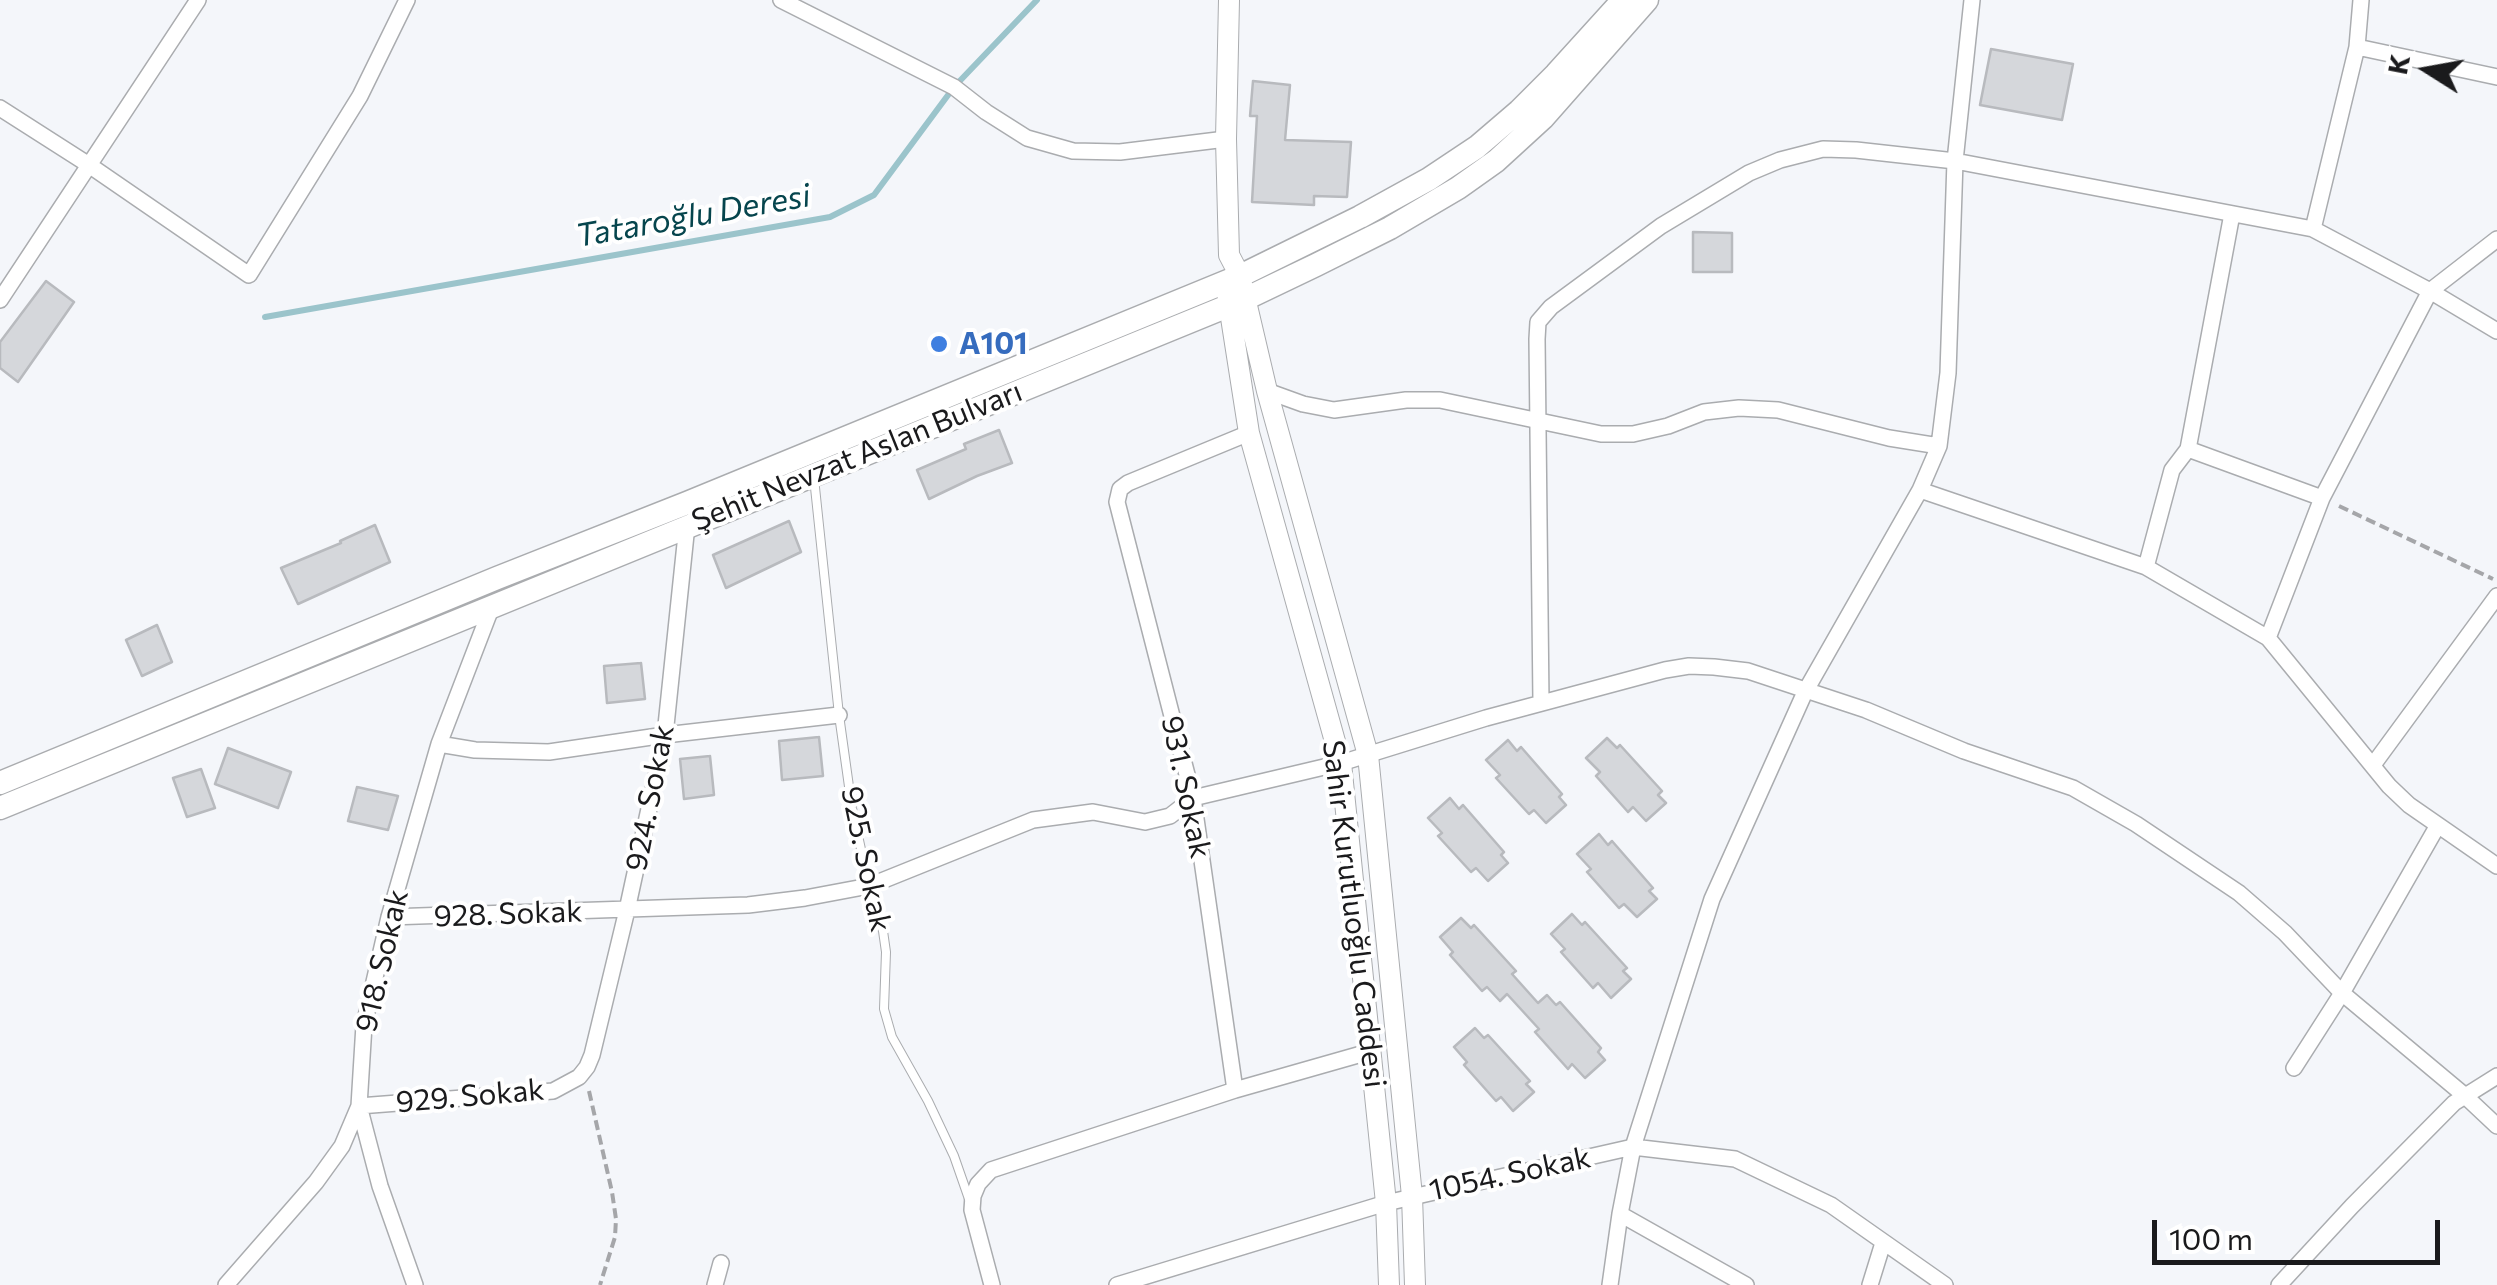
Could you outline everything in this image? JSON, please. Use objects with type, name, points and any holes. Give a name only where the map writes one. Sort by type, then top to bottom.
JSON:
[{"type":"main road","name":"Şehit Nevzat Aslan Bulvarı","points":[[0,808],[814,473],[1234,283],[1428,179],[1477,147],[1519,112],[1623,0]]},
{"type":"main road","name":"Şehit Nevzat Aslan Bulvarı","points":[[0,783],[1234,283],[1390,228],[1458,188],[1543,118],[1648,0]]},
{"type":"street","points":[[0,300],[198,0]]},
{"type":"street","points":[[0,108],[89,164],[249,275],[360,96],[408,0]]},
{"type":"street","points":[[781,0],[954,87],[1027,138],[1073,150],[1120,152],[1226,138]]},
{"type":"street","points":[[1229,0],[1226,138],[1234,283]]},
{"type":"street","points":[[1610,1285],[1633,1147],[1712,899],[1805,692],[1920,490],[1938,446],[1948,373],[1955,161],[1972,0]]},
{"type":"street","points":[[2313,228],[2357,48],[2361,0]]},
{"type":"street","points":[[2357,48],[2497,77]]},
{"type":"street","points":[[1541,704],[1538,322],[1551,308],[1661,226],[1748,173],[1780,160],[1823,150],[1856,150],[1955,161],[2313,228],[2497,331]]},
{"type":"street","points":[[2146,567],[2172,470],[2188,449],[2232,214]]},
{"type":"street","points":[[2268,638],[2322,498],[2430,291],[2497,239]]},
{"type":"street","name":"Sahir Kurutluoğlu Caddesi","points":[[1234,283],[1368,755],[1412,1196],[1415,1285]]},
{"type":"street","name":"Sahir Kurutluoğlu Caddesi","points":[[1234,283],[1250,433],[1341,763],[1386,1203],[1388,1285]]},
{"type":"street","points":[[1267,391],[1334,410],[1406,400],[1440,400],[1601,434],[1633,434],[1704,412],[1738,408],[1778,410],[1938,446]]},
{"type":"street","name":"931. Sokak","points":[[1234,1090],[1193,798],[1117,508],[1120,488],[1128,483],[1250,433]]},
{"type":"street","points":[[2188,449],[2322,498]]},
{"type":"street","points":[[1920,490],[2146,567],[2268,638],[2389,786],[2409,805],[2497,866]]},
{"type":"street","name":"924. Sokak","points":[[583,1072],[592,1056],[665,735],[687,526]]},
{"type":"street","points":[[2373,764],[2497,596]]},
{"type":"street","name":"918. Sokak","points":[[226,1285],[316,1182],[342,1146],[359,1106],[364,1025],[389,917],[439,744],[492,606]]},
{"type":"street","name":"928. Sokak","points":[[389,917],[748,906],[806,898],[870,886],[1033,820],[1093,812],[1144,822],[1170,816],[1193,798],[1341,763],[1664,670],[1689,666],[1748,671],[1866,710],[1964,751],[2073,788],[2136,824],[2239,893],[2342,993],[2497,1126]]},
{"type":"street","points":[[439,744],[474,750],[549,752],[839,715]]},
{"type":"street","points":[[2294,1068],[2342,993],[2438,825]]},
{"type":"street","points":[[972,1210],[978,1184],[991,1170],[1234,1090],[1372,1051]]},
{"type":"street","name":"929. Sokak","points":[[359,1106],[553,1091],[583,1072]]},
{"type":"street","points":[[2279,1285],[2454,1102],[2497,1076]]},
{"type":"street","points":[[359,1106],[380,1186],[415,1285]]},
{"type":"street","name":"1054. Sokak","points":[[1117,1285],[1412,1196],[1633,1147],[1735,1158],[1831,1205],[1945,1285]]},
{"type":"street","name":"925. Sokak","points":[[972,1210],[992,1285]]},
{"type":"street","points":[[1620,1214],[1746,1285]]},
{"type":"street","points":[[1870,1285],[1883,1243]]},
{"type":"street","points":[[715,1285],[721,1263]]},
{"type":"lane","name":"925. Sokak","points":[[814,473],[852,808],[884,932],[884,1009],[892,1037],[954,1156],[972,1210]]},
{"type":"path","points":[[2322,498],[2497,581]]},
{"type":"path","points":[[583,1072],[616,1219],[615,1237],[600,1285]]},
{"type":"building","points":[[1991,49],[2073,64],[2062,120],[1980,105]]},
{"type":"building","points":[[1253,81],[1290,85],[1285,140],[1351,142],[1347,197],[1314,196],[1314,205],[1252,202],[1257,116],[1250,116]]},
{"type":"building","points":[[1693,232],[1732,233],[1732,272],[1693,272]]},
{"type":"building","points":[[46,281],[74,302],[18,382],[0,368],[0,342]]},
{"type":"building","points":[[999,430],[1012,463],[929,499],[917,470]]},
{"type":"building","points":[[789,521],[801,552],[726,588],[713,555]]},
{"type":"building","points":[[375,525],[390,562],[298,604],[281,568]]},
{"type":"building","points":[[157,625],[172,662],[142,676],[126,640]]},
{"type":"building","points":[[641,663],[645,699],[607,703],[604,666]]},
{"type":"building","points":[[819,737],[823,776],[782,780],[779,741]]},
{"type":"building","points":[[1607,738],[1617,748],[1620,745],[1662,791],[1658,795],[1666,803],[1646,821],[1633,807],[1628,812],[1596,776],[1600,772],[1586,758]]},
{"type":"building","points":[[1508,740],[1517,751],[1521,747],[1562,794],[1559,797],[1566,805],[1546,823],[1534,810],[1529,814],[1496,778],[1500,775],[1486,760]]},
{"type":"building","points":[[228,748],[291,772],[278,808],[215,784]]},
{"type":"building","points":[[710,756],[714,795],[684,799],[680,759]]},
{"type":"building","points":[[201,769],[215,808],[187,817],[173,778]]},
{"type":"building","points":[[357,787],[398,796],[388,830],[348,821]]},
{"type":"building","points":[[1450,798],[1459,809],[1463,805],[1504,852],[1501,855],[1508,863],[1488,881],[1476,868],[1471,872],[1438,836],[1442,833],[1428,818]]},
{"type":"building","points":[[1599,834],[1608,845],[1612,841],[1653,888],[1649,891],[1657,899],[1637,917],[1624,904],[1619,908],[1587,872],[1591,869],[1577,854]]},
{"type":"building","points":[[1572,914],[1582,925],[1585,922],[1627,968],[1623,971],[1631,979],[1611,998],[1598,983],[1593,988],[1561,952],[1565,949],[1551,934]]},
{"type":"building","points":[[1461,918],[1471,928],[1474,925],[1516,971],[1512,974],[1538,1003],[1547,995],[1556,1005],[1560,1002],[1601,1048],[1598,1052],[1605,1060],[1585,1078],[1572,1064],[1568,1069],[1507,994],[1500,1001],[1487,987],[1482,991],[1450,955],[1453,952],[1440,937]]},
{"type":"building","points":[[1475,1028],[1484,1038],[1488,1035],[1530,1081],[1526,1084],[1534,1092],[1513,1111],[1501,1097],[1496,1101],[1464,1065],[1467,1062],[1454,1047]]},
{"type":"waterway","name":"Tataroğlu Deresi","points":[[265,317],[830,217],[874,195],[954,87],[1037,0]]},
{"type":"place","name":"A101","points":[[939,344]]}]
